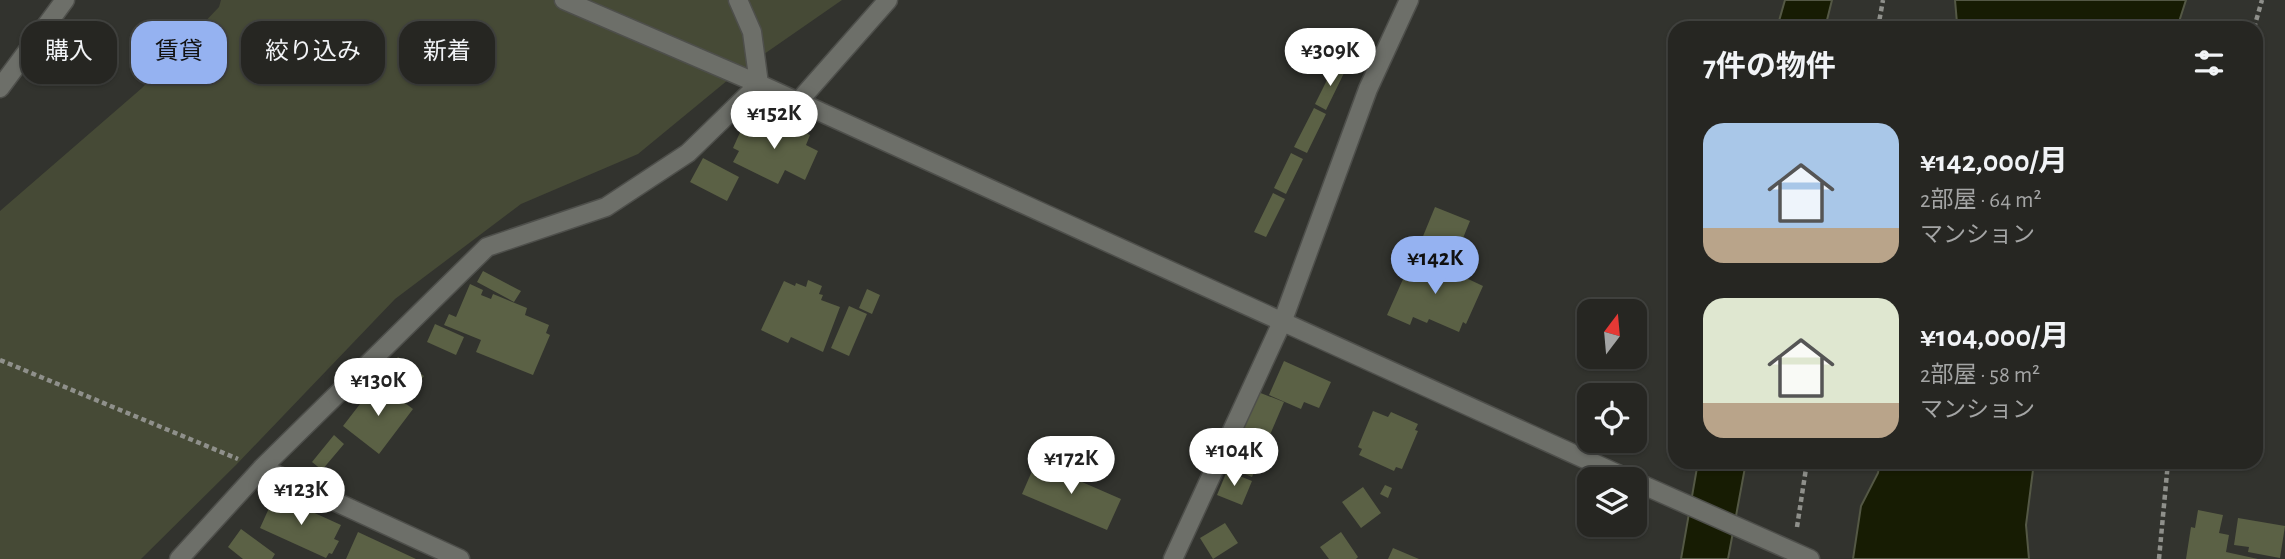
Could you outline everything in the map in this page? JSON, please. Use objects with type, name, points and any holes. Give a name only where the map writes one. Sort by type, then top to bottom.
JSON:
[{"type":"street","points":[[0,88],[65,0]]},
{"type":"street","points":[[564,0],[759,84],[1605,467]]},
{"type":"street","points":[[738,0],[752,32],[759,84]]},
{"type":"street","points":[[798,102],[888,0]]},
{"type":"street","points":[[1173,559],[1283,320],[1368,89],[1409,0]]},
{"type":"street","points":[[179,559],[262,468],[487,247],[606,207],[688,153],[759,84]]},
{"type":"street","points":[[262,468],[460,559]]},
{"type":"street","points":[[1647,487],[1803,556]]},
{"type":"path","points":[[1879,21],[1883,0]]},
{"type":"path","points":[[2256,21],[2262,0]]},
{"type":"path","points":[[0,360],[262,468]]},
{"type":"path","points":[[1803,556],[1807,469]]},
{"type":"path","points":[[2159,559],[2167,469]]},
{"type":"shaded area","points":[[221,0],[842,0],[734,75],[638,154],[521,204],[395,299],[236,465],[141,559],[0,559],[0,211],[146,84],[227,84],[227,21],[206,21],[219,7]]},
{"type":"shaded area","points":[[1785,0],[1832,0],[1827,21],[1779,21]]},
{"type":"shaded area","points":[[1955,0],[2186,0],[2179,21],[1957,21]]},
{"type":"shaded area","points":[[1697,469],[1745,469],[1728,559],[1681,559]]},
{"type":"shaded area","points":[[1879,469],[2033,469],[2026,525],[2029,559],[1853,559],[1861,506]]},
{"type":"building","points":[[1291,41],[1329,61],[1323,72],[1285,53]]},
{"type":"building","points":[[1334,66],[1345,71],[1326,110],[1315,104]]},
{"type":"building","points":[[1314,108],[1326,114],[1307,153],[1294,147]]},
{"type":"building","points":[[746,119],[779,134],[784,123],[810,135],[806,145],[818,151],[805,180],[785,170],[778,184],[733,162],[739,151],[733,148]]},
{"type":"building","points":[[1291,153],[1303,159],[1286,194],[1274,188]]},
{"type":"building","points":[[703,158],[739,177],[727,201],[690,182]]},
{"type":"building","points":[[1273,193],[1285,199],[1266,237],[1254,232]]},
{"type":"building","points":[[1435,207],[1470,221],[1454,260],[1419,246]]},
{"type":"building","points":[[1412,259],[1430,267],[1432,262],[1483,286],[1466,324],[1463,322],[1459,332],[1429,319],[1427,323],[1413,317],[1410,325],[1387,315]]},
{"type":"building","points":[[483,271],[521,291],[514,302],[477,282]]},
{"type":"building","points":[[808,280],[822,286],[819,294],[823,295],[821,300],[840,307],[823,352],[791,337],[788,343],[761,330],[784,281],[806,287]]},
{"type":"building","points":[[470,284],[483,290],[481,295],[491,299],[493,294],[527,308],[525,315],[549,325],[546,333],[550,335],[533,375],[476,352],[481,340],[444,325],[449,314],[456,317]]},
{"type":"building","points":[[867,289],[880,295],[872,314],[859,308]]},
{"type":"building","points":[[849,306],[867,314],[849,356],[831,348]]},
{"type":"building","points":[[435,324],[464,337],[456,355],[427,342]]},
{"type":"building","points":[[398,357],[424,376],[406,399],[380,379]]},
{"type":"building","points":[[1284,361],[1331,382],[1319,408],[1304,402],[1301,409],[1269,395]]},
{"type":"building","points":[[377,382],[413,409],[379,454],[343,426]]},
{"type":"building","points":[[1258,392],[1284,402],[1252,477],[1227,466]]},
{"type":"building","points":[[1373,411],[1388,417],[1391,412],[1418,424],[1415,430],[1418,431],[1402,469],[1396,467],[1394,471],[1359,455],[1362,449],[1358,447]]},
{"type":"building","points":[[334,435],[344,444],[322,470],[312,462]]},
{"type":"building","points":[[1036,462],[1121,499],[1107,530],[1022,494]]},
{"type":"building","points":[[1227,471],[1252,481],[1242,505],[1217,495]]},
{"type":"building","points":[[1385,485],[1392,488],[1388,498],[1380,494]]},
{"type":"building","points":[[1363,487],[1381,513],[1361,528],[1342,502]]},
{"type":"building","points":[[275,495],[341,525],[334,539],[339,541],[332,554],[329,553],[326,558],[260,528]]},
{"type":"building","points":[[2198,510],[2223,515],[2219,533],[2229,535],[2226,552],[2258,559],[2186,559],[2191,527],[2195,528]]},
{"type":"building","points":[[2238,518],[2285,526],[2280,558],[2248,552],[2249,547],[2234,545]]},
{"type":"building","points":[[1225,523],[1238,543],[1213,559],[1200,538]]},
{"type":"building","points":[[241,529],[275,554],[272,559],[243,559],[228,547]]},
{"type":"building","points":[[358,532],[416,559],[346,559]]},
{"type":"building","points":[[1341,532],[1358,557],[1356,559],[1329,559],[1320,547]]},
{"type":"building","points":[[1393,548],[1419,559],[1388,559]]}]
